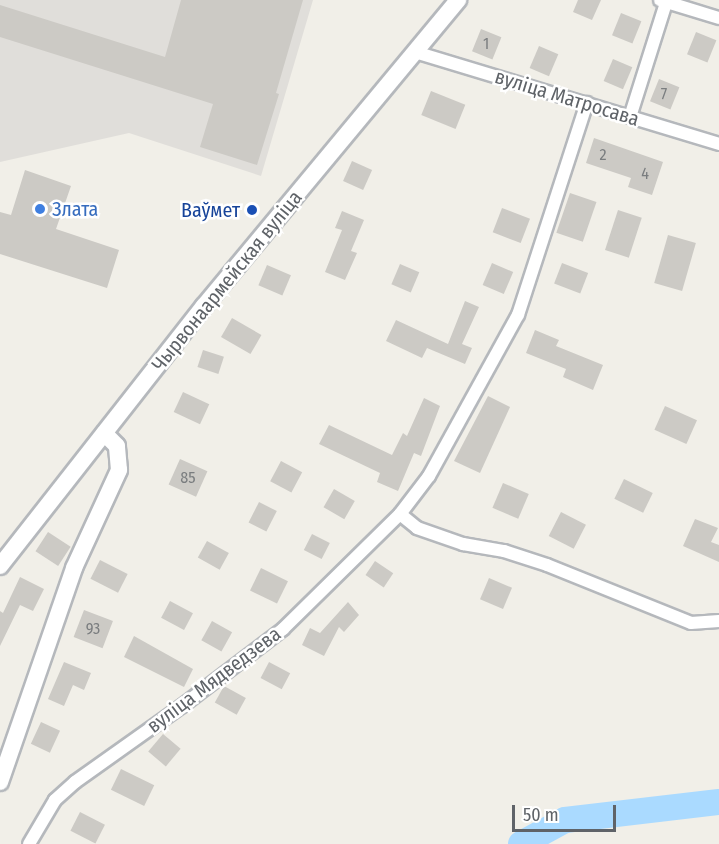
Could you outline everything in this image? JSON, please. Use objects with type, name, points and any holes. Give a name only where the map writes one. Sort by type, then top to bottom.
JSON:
[{"type":"street","name":"Чырвонаармейская вуліца","points":[[0,566],[204,306],[458,0]]},
{"type":"street","points":[[630,117],[664,1],[719,18]]},
{"type":"street","name":"вуліца Матросава","points":[[414,52],[719,144]]},
{"type":"street","name":"вуліца Мядведзева","points":[[29,844],[55,800],[75,782],[182,706],[283,629],[400,514],[429,476],[518,315],[587,104]]},
{"type":"street","points":[[0,782],[74,568],[119,470],[117,446],[104,433]]},
{"type":"street","points":[[400,514],[417,528],[463,544],[504,551],[548,566],[681,620],[691,623],[719,621]]},
{"type":"shaded area","points":[[0,0],[313,0],[261,176],[129,133],[0,162]]},
{"type":"building","points":[[181,0],[303,0],[276,93],[279,94],[257,165],[200,147],[213,104],[0,37],[0,5],[165,57]]},
{"type":"building","points":[[578,0],[601,0],[592,20],[573,12]]},
{"type":"building","points":[[621,13],[641,21],[632,43],[612,35]]},
{"type":"building","points":[[481,29],[501,37],[492,59],[472,51]]},
{"type":"building","points":[[696,32],[716,40],[707,62],[687,54]]},
{"type":"building","points":[[539,46],[558,54],[549,76],[530,68]]},
{"type":"building","points":[[613,59],[632,67],[623,89],[604,81]]},
{"type":"building","points":[[659,79],[679,87],[670,109],[650,101]]},
{"type":"building","points":[[431,91],[465,105],[456,129],[421,115]]},
{"type":"building","points":[[594,138],[663,162],[652,195],[628,187],[631,178],[586,163]]},
{"type":"building","points":[[352,161],[372,170],[363,190],[343,181]]},
{"type":"building","points":[[25,170],[71,186],[56,229],[119,250],[107,288],[0,254],[0,212],[11,215]]},
{"type":"building","points":[[570,193],[596,202],[583,242],[556,233]]},
{"type":"building","points":[[502,208],[530,219],[521,243],[493,232]]},
{"type":"building","points":[[618,210],[642,218],[629,258],[605,250]]},
{"type":"building","points":[[342,211],[364,220],[351,251],[357,253],[345,280],[325,272],[342,230],[335,228]]},
{"type":"building","points":[[668,235],[696,243],[682,291],[654,283]]},
{"type":"building","points":[[492,263],[513,272],[504,294],[483,285]]},
{"type":"building","points":[[562,263],[588,273],[580,294],[554,284]]},
{"type":"building","points":[[400,264],[419,272],[411,292],[391,284]]},
{"type":"building","points":[[267,265],[291,275],[282,295],[258,285]]},
{"type":"building","points":[[465,301],[479,307],[462,344],[472,348],[465,364],[427,348],[422,358],[386,341],[396,320],[448,344]]},
{"type":"building","points":[[232,318],[261,335],[250,354],[221,337]]},
{"type":"building","points":[[535,330],[559,340],[556,346],[603,365],[593,390],[563,377],[566,369],[526,353]]},
{"type":"building","points":[[203,350],[224,357],[218,374],[197,367]]},
{"type":"building","points":[[183,392],[209,404],[200,424],[174,412]]},
{"type":"building","points":[[488,396],[510,407],[480,473],[454,461]]},
{"type":"building","points":[[424,398],[440,406],[421,456],[414,453],[398,491],[377,482],[380,473],[319,444],[329,425],[392,455],[403,433],[407,436]]},
{"type":"building","points":[[665,406],[697,420],[686,444],[654,430]]},
{"type":"building","points":[[180,459],[207,471],[196,497],[169,485]]},
{"type":"building","points":[[281,461],[302,472],[291,493],[270,481]]},
{"type":"building","points":[[624,479],[653,493],[643,513],[614,499]]},
{"type":"building","points":[[503,483],[529,494],[518,519],[492,508]]},
{"type":"building","points":[[334,489],[355,501],[344,519],[324,507]]},
{"type":"building","points":[[259,502],[277,511],[266,532],[249,522]]},
{"type":"building","points":[[561,512],[586,525],[574,549],[549,536]]},
{"type":"building","points":[[695,519],[718,528],[711,542],[719,545],[719,562],[683,546]]},
{"type":"building","points":[[48,532],[71,547],[58,566],[35,551]]},
{"type":"building","points":[[312,534],[330,543],[322,559],[304,550]]},
{"type":"building","points":[[207,541],[229,553],[220,570],[198,558]]},
{"type":"building","points":[[100,560],[128,574],[118,593],[90,579]]},
{"type":"building","points":[[375,561],[393,573],[384,587],[365,575]]},
{"type":"building","points":[[261,568],[288,581],[277,604],[250,590]]},
{"type":"building","points":[[20,577],[44,589],[33,611],[20,605],[0,646],[0,611],[3,613]]},
{"type":"building","points":[[489,578],[512,588],[503,609],[480,599]]},
{"type":"building","points":[[170,601],[193,613],[184,630],[161,618]]},
{"type":"building","points":[[348,602],[359,615],[344,632],[339,627],[324,656],[302,645],[310,628],[320,633]]},
{"type":"building","points":[[84,610],[113,621],[103,648],[74,637]]},
{"type":"building","points":[[212,621],[232,632],[221,651],[201,640]]},
{"type":"building","points":[[134,636],[193,669],[184,687],[124,657]]},
{"type":"building","points":[[64,662],[91,673],[84,690],[73,685],[64,706],[48,699]]},
{"type":"building","points":[[269,662],[290,673],[282,689],[261,678]]},
{"type":"building","points":[[224,686],[246,698],[237,715],[215,703]]},
{"type":"building","points":[[41,722],[60,731],[50,753],[31,744]]},
{"type":"building","points":[[163,734],[181,749],[166,766],[148,752]]},
{"type":"building","points":[[121,769],[154,785],[144,806],[111,790]]},
{"type":"building","points":[[80,812],[105,825],[95,843],[70,831]]},
{"type":"waterway","points":[[521,844],[565,820],[719,802]]},
{"type":"place","name":"Злата","points":[[40,209]]},
{"type":"place","name":"Ваўмет","points":[[252,210]]}]
